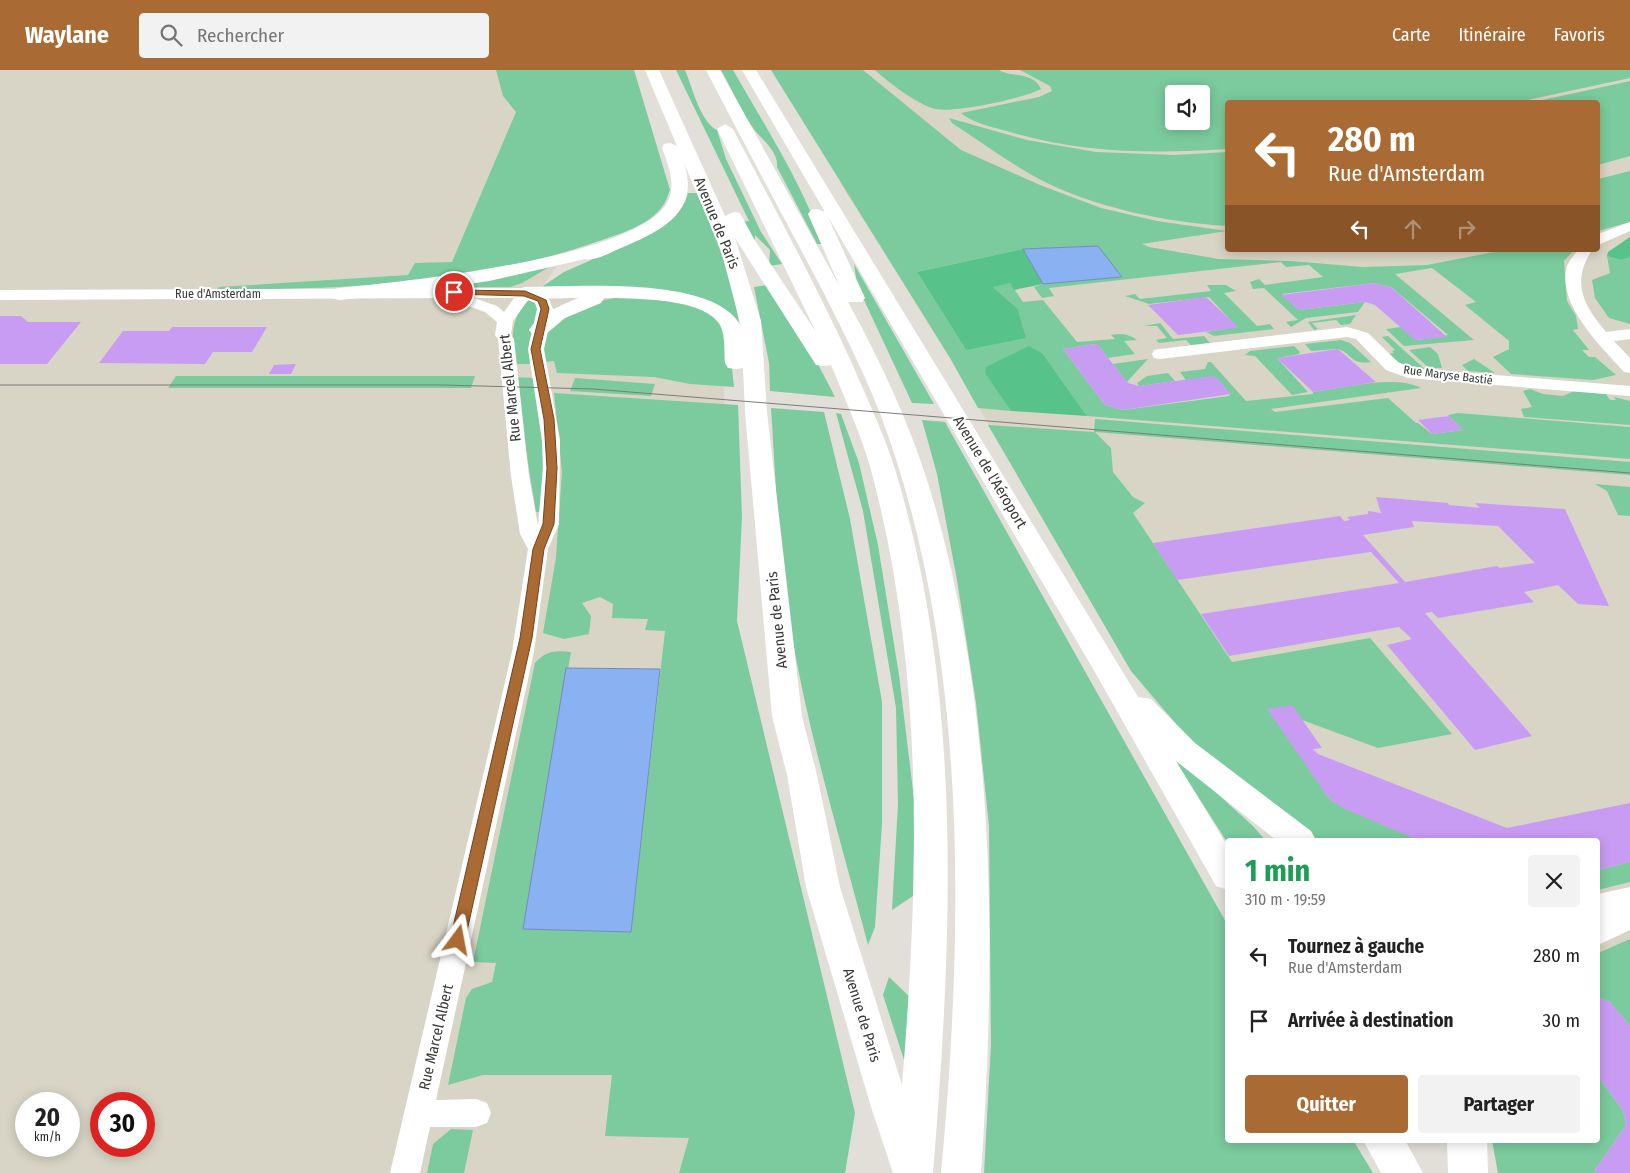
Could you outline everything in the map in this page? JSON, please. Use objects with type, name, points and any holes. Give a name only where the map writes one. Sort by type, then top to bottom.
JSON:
[{"type":"highway","name":"Avenue de Paris","points":[[652,70],[732,250],[750,321],[756,412],[787,716],[802,775],[824,887],[890,1107],[914,1173]]},
{"type":"highway","points":[[695,70],[836,350],[882,468],[908,582],[918,647],[930,791],[932,893],[923,1079],[914,1173]]},
{"type":"highway","points":[[713,70],[853,329],[901,438],[928,526],[954,653],[963,735],[971,863],[973,992],[961,1173]]},
{"type":"highway","name":"Avenue de l'Aéroport","points":[[749,70],[1110,674],[1225,872]]},
{"type":"highway","points":[[775,115],[770,126],[812,204],[886,362],[887,380],[882,392]]},
{"type":"highway","points":[[525,293],[548,275],[656,223],[671,212],[678,201],[681,183],[667,136],[677,126],[689,132],[695,138],[745,239],[828,366],[836,388],[866,424]]},
{"type":"highway","points":[[339,294],[410,287],[489,275],[606,248]]},
{"type":"highway","points":[[525,293],[647,293],[696,301],[725,316],[732,327],[738,380],[756,412]]},
{"type":"highway","points":[[539,330],[552,317],[564,310],[607,294]]},
{"type":"highway","points":[[1110,674],[1184,751],[1297,838]]},
{"type":"highway","points":[[1600,907],[1630,900]]},
{"type":"highway","points":[[1600,931],[1630,914]]},
{"type":"highway","points":[[1385,1143],[1403,1173]]},
{"type":"highway","points":[[1467,1143],[1468,1173]]},
{"type":"street","points":[[1600,240],[1630,226]]},
{"type":"street","points":[[1583,252],[1576,259],[1571,276],[1575,296],[1585,316],[1630,368]]},
{"type":"street","name":"Rue d'Amsterdam","points":[[436,292],[491,309],[505,321]]},
{"type":"street","name":"Rue d'Amsterdam","points":[[0,295],[525,293]]},
{"type":"street","name":"Rue Marcel Albert","points":[[405,1173],[523,652],[538,549],[548,524],[552,468],[549,419],[536,349],[545,309],[539,297],[525,293],[505,321],[503,335],[506,339],[507,366],[520,476],[530,534],[538,549]]},
{"type":"street","name":"Rue Maryse Bastié","points":[[1160,354],[1347,332],[1362,336],[1392,366],[1408,373],[1630,391]]},
{"type":"street","points":[[1602,337],[1630,334]]},
{"type":"street","points":[[418,1114],[476,1113]]},
{"type":"shaded area","points":[[0,70],[559,70],[587,222],[539,292],[660,300],[720,323],[737,621],[843,1070],[810,1173],[0,1173]]},
{"type":"shaded area","points":[[802,70],[1630,70],[1630,171],[1600,178],[1600,100],[1225,100],[1225,252],[1600,252],[1600,217],[1630,210],[1630,1173],[1498,1173],[1493,1143],[1600,1143],[1600,838],[1307,838],[1163,711],[1131,671],[950,358],[839,181],[888,175]]},
{"type":"green space","points":[[496,70],[634,70],[670,190],[662,207],[642,224],[599,241],[552,256],[457,276],[410,282],[315,288],[217,290],[219,287],[408,275],[415,263],[452,262],[516,112],[503,96]]},
{"type":"green space","points":[[676,70],[685,70],[701,112],[711,126],[717,130],[726,159],[761,232],[782,264],[769,266],[770,250],[755,235],[754,247],[739,222],[749,221]]},
{"type":"green space","points":[[721,70],[733,70],[770,133],[805,200],[823,244],[817,244],[777,167],[775,155],[768,144],[754,130]]},
{"type":"green space","points":[[771,70],[863,70],[961,150],[1040,185],[1101,208],[1157,221],[1225,231],[1142,244],[1149,247],[1219,259],[1290,261],[1363,267],[1427,265],[1494,252],[1572,252],[1564,261],[1567,301],[1576,316],[1578,329],[1573,330],[1589,350],[1582,350],[1589,357],[1595,357],[1616,375],[1593,380],[1511,374],[1493,357],[1509,349],[1509,341],[1465,305],[1476,302],[1432,268],[1395,274],[1474,340],[1404,346],[1386,329],[1401,327],[1418,340],[1448,335],[1391,287],[1374,283],[1282,294],[1299,310],[1365,302],[1358,312],[1306,318],[1291,327],[1286,322],[1298,320],[1264,288],[1253,289],[1250,282],[1259,279],[1265,285],[1323,277],[1309,265],[1286,267],[1281,262],[1049,288],[1054,296],[1042,298],[1034,287],[1043,284],[1122,277],[1098,246],[1023,249],[917,272],[966,350],[1017,308],[992,286],[1010,283],[1023,302],[1043,300],[1077,342],[1115,339],[1111,335],[1118,334],[1125,334],[1137,340],[1124,341],[1135,354],[1108,358],[1098,345],[1095,344],[1063,349],[1105,405],[1123,410],[1229,396],[1230,394],[1186,380],[1180,372],[1205,369],[1208,362],[1211,362],[1246,401],[1313,394],[1313,392],[1368,383],[1397,382],[1421,388],[1271,409],[1275,412],[1388,398],[1416,423],[1432,434],[1463,430],[1448,415],[1458,413],[1630,427],[1630,459],[1087,416],[1043,354],[986,373],[1011,411],[978,408],[950,358]]},
{"type":"green space","points":[[875,70],[999,70],[1028,77],[1037,83],[1041,89],[1033,93],[990,104],[958,109],[936,109],[913,99]]},
{"type":"green space","points":[[1020,70],[1630,70],[1630,78],[1527,100],[1225,100],[1225,149],[1144,151],[1089,148],[1061,144],[995,128],[977,122],[961,113],[1039,97],[1052,91],[1050,86]]},
{"type":"green space","points":[[1630,81],[1630,156],[1600,164],[1600,100],[1542,100]]},
{"type":"green space","points":[[949,118],[1027,140],[1096,152],[1174,155],[1225,152],[1225,226],[1155,217],[1107,206],[1083,198],[1028,173],[952,123]]},
{"type":"green space","points":[[1630,171],[1630,222],[1600,230],[1600,178]]},
{"type":"green space","points":[[688,193],[697,193],[710,224],[727,272],[739,322],[736,322],[717,307],[704,300],[668,291],[543,286],[564,272],[616,249],[673,217],[685,202]]},
{"type":"green space","points":[[1630,237],[1630,257],[1621,260],[1607,256],[1608,252]]},
{"type":"green space","points":[[1023,249],[1043,284],[1014,290],[1010,283],[993,287],[1017,308],[1026,338],[966,350],[917,272]]},
{"type":"green space","points":[[1607,256],[1621,260],[1630,257],[1630,324],[1609,318],[1595,298],[1592,280],[1610,273]]},
{"type":"green space","points":[[854,264],[934,404],[912,403],[857,285]]},
{"type":"green space","points":[[551,266],[522,283],[510,287],[442,287]]},
{"type":"green space","points":[[767,285],[805,339],[835,397],[770,391],[769,363],[754,287]]},
{"type":"green space","points":[[1207,285],[1226,285],[1236,291],[1224,293],[1257,326],[1270,324],[1274,329],[1214,336],[1206,332],[1237,327],[1209,297],[1149,304],[1125,296],[1135,294],[1140,299],[1211,291]]},
{"type":"green space","points":[[630,296],[685,303],[709,313],[718,322],[725,334],[730,354],[734,387],[690,384],[654,377],[557,373],[554,361],[544,362],[542,345],[545,332],[575,311],[593,303]]},
{"type":"green space","points":[[529,300],[535,301],[539,307],[529,343],[532,364],[513,364],[515,321],[523,306]]},
{"type":"green space","points":[[1356,315],[1350,324],[1341,325],[1336,320],[1312,323],[1318,329],[1314,330],[1308,322]]},
{"type":"green space","points":[[1160,323],[1173,339],[1204,336],[1210,343],[1191,345],[1186,340],[1159,343],[1156,340],[1167,338],[1157,326],[1144,326]]},
{"type":"green space","points":[[1388,336],[1427,371],[1406,368],[1388,354],[1394,353],[1392,351],[1395,350],[1382,337]]},
{"type":"green space","points":[[1341,340],[1350,343],[1371,362],[1355,361],[1338,349],[1311,351],[1305,344]]},
{"type":"green space","points":[[1029,346],[1043,354],[1087,416],[1011,411],[985,373],[986,367]]},
{"type":"green space","points":[[1294,346],[1300,352],[1299,354],[1277,358],[1308,392],[1292,395],[1255,356],[1245,355],[1250,351]]},
{"type":"green space","points":[[1430,347],[1438,354],[1442,368],[1429,368],[1409,350]]},
{"type":"green space","points":[[1148,359],[1127,382],[1113,364]]},
{"type":"green space","points":[[1474,359],[1495,373],[1468,371],[1462,365]]},
{"type":"green space","points":[[1168,373],[1175,381],[1139,386],[1137,383],[1147,376]]},
{"type":"green space","points":[[176,376],[475,376],[471,388],[168,388]]},
{"type":"green space","points":[[514,377],[534,378],[543,450],[542,509],[540,512],[536,512]]},
{"type":"green space","points":[[575,378],[655,384],[651,396],[570,391]]},
{"type":"green space","points":[[1530,389],[1543,394],[1563,396],[1574,391],[1606,394],[1610,400],[1616,400],[1614,397],[1630,401],[1630,425],[1524,417],[1521,409],[1532,407],[1523,391]]},
{"type":"green space","points":[[554,393],[738,405],[742,517],[737,621],[855,1113],[845,1173],[679,1173],[689,1138],[605,1136],[612,1075],[483,1075],[448,1085],[466,998],[472,989],[492,982],[496,963],[473,962],[535,663],[551,652],[571,652],[524,929],[631,932],[665,631],[645,630],[648,619],[612,618],[613,604],[600,597],[582,603],[591,616],[589,634],[564,639],[543,633],[556,558],[562,472]]},
{"type":"green space","points":[[771,408],[824,412],[850,519],[882,702],[882,824],[875,927],[868,945],[816,750],[798,671],[780,548]]},
{"type":"green space","points":[[836,413],[841,414],[859,463],[878,545],[899,675],[915,807],[913,896],[892,910],[898,804],[896,708],[863,511]]},
{"type":"green space","points":[[1095,419],[1630,462],[1630,475],[1095,432],[1111,448],[1113,472],[1133,497],[1145,503],[1133,513],[1232,662],[1370,638],[1452,734],[1378,748],[1302,720],[1325,793],[1332,801],[1414,838],[1306,838],[1213,767],[1131,671],[988,425],[1094,432]]},
{"type":"green space","points":[[922,420],[945,422],[1225,920],[1225,1143],[1355,1143],[1373,1173],[984,1173],[991,1044],[989,826],[976,703],[957,580],[937,474]]},
{"type":"green space","points":[[1595,484],[1630,487],[1630,516],[1618,515],[1607,491]]},
{"type":"green space","points":[[1167,748],[1253,826],[1263,838],[1225,839]]},
{"type":"green space","points":[[1630,862],[1630,882],[1600,890],[1600,870]]},
{"type":"green space","points":[[1630,939],[1630,1026],[1610,1002],[1600,998],[1600,952]]},
{"type":"green space","points":[[889,977],[911,998],[906,1066],[883,995]]},
{"type":"green space","points":[[1600,1079],[1623,1111],[1626,1125],[1593,1173],[1498,1173],[1493,1143],[1600,1143]]},
{"type":"green space","points":[[451,1129],[473,1130],[464,1173],[427,1173],[433,1144]]},
{"type":"water","points":[[1098,246],[1122,277],[1043,284],[1023,249]]},
{"type":"water","points":[[566,668],[660,669],[631,932],[523,929]]},
{"type":"building","points":[[1374,283],[1391,287],[1447,337],[1415,340],[1375,305],[1365,302],[1299,310],[1281,295]]},
{"type":"building","points":[[1206,297],[1238,327],[1178,335],[1148,305]]},
{"type":"building","points":[[0,316],[21,316],[28,322],[81,322],[47,364],[0,364]]},
{"type":"building","points":[[172,327],[267,327],[252,352],[213,352],[205,364],[99,363],[123,331],[169,331]]},
{"type":"building","points":[[1098,345],[1128,383],[1139,386],[1212,376],[1216,377],[1231,394],[1123,410],[1105,405],[1063,349]]},
{"type":"building","points":[[1338,349],[1376,382],[1313,392],[1277,358]]},
{"type":"building","points":[[296,364],[291,374],[269,374],[274,365]]},
{"type":"building","points":[[1449,416],[1463,430],[1432,434],[1418,420]]},
{"type":"building","points":[[1376,497],[1448,503],[1449,505],[1480,508],[1475,503],[1565,509],[1609,606],[1578,604],[1558,585],[1524,592],[1534,602],[1438,618],[1432,612],[1425,613],[1532,736],[1475,750],[1387,645],[1412,639],[1399,627],[1229,656],[1201,614],[1399,583],[1371,552],[1177,580],[1153,543],[1340,516],[1344,521],[1350,520],[1347,517],[1368,514],[1368,511],[1381,513]],"holes":[[[1412,521],[1498,526],[1535,563],[1500,568],[1497,566],[1405,582],[1363,535],[1414,527]]]},
{"type":"building","points":[[1292,705],[1322,748],[1313,749],[1318,754],[1507,828],[1630,803],[1630,862],[1600,870],[1600,838],[1413,838],[1345,809],[1332,801],[1267,709]]},
{"type":"building","points":[[1600,998],[1610,1002],[1630,1026],[1630,1173],[1593,1173],[1626,1125],[1623,1111],[1600,1079]]},
{"type":"tram line","points":[[0,385],[443,385],[593,389],[1630,473]]},
{"type":"route","points":[[454,292],[525,293],[535,295],[542,300],[545,309],[536,349],[549,419],[552,468],[548,524],[538,549],[526,638],[458,940]]}]
